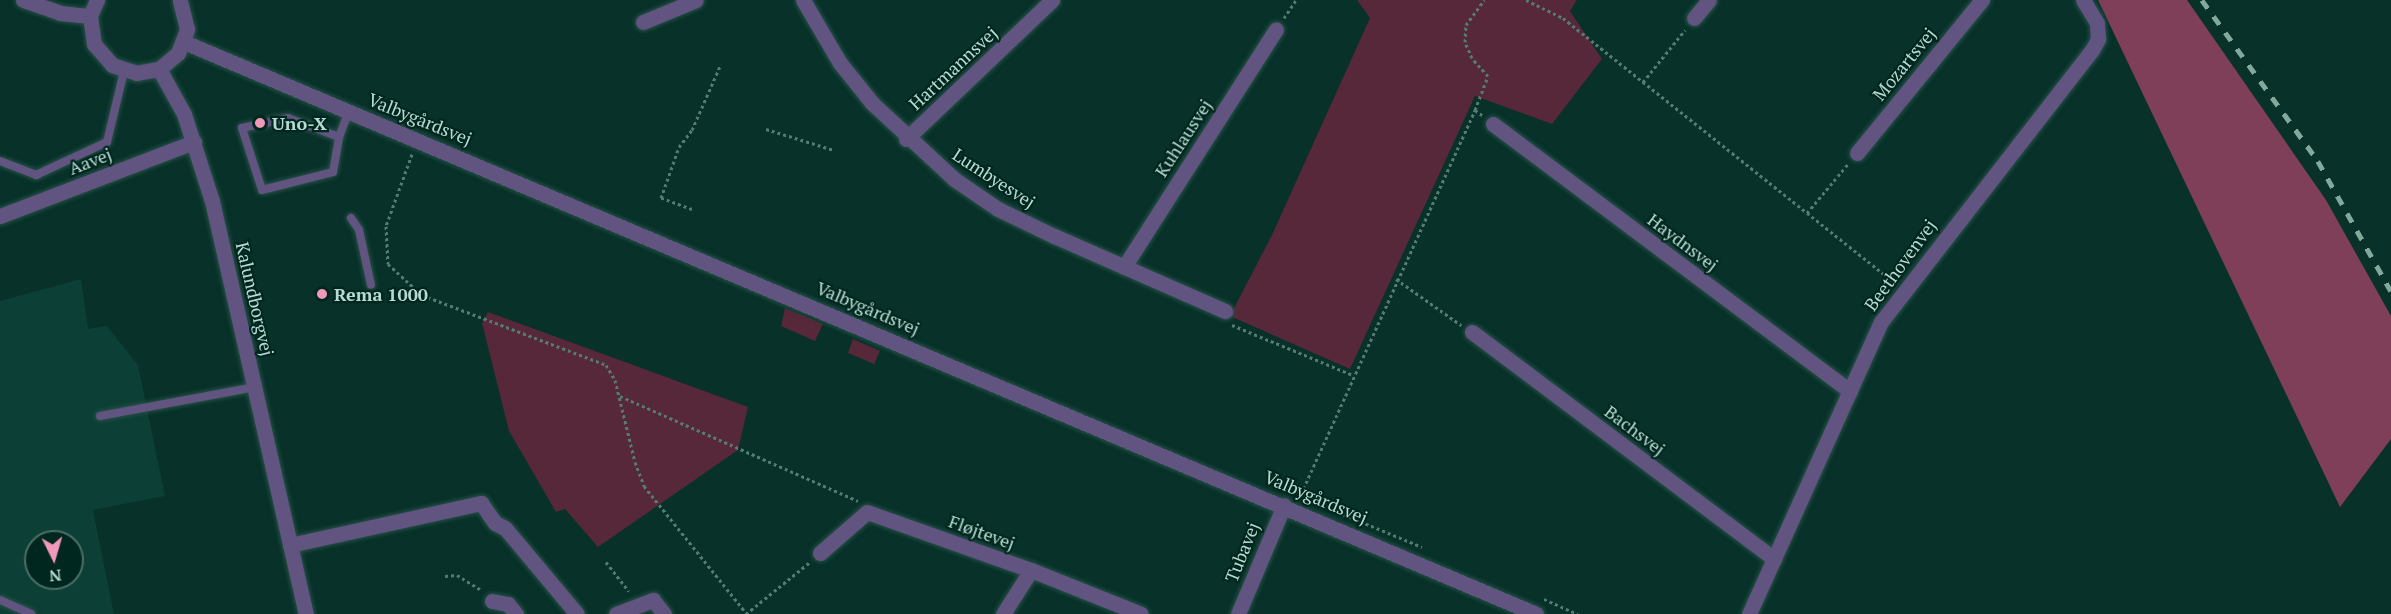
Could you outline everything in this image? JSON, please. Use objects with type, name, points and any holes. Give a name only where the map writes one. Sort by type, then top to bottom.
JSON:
[{"type":"street","points":[[23,0],[60,13],[90,16]]},
{"type":"street","points":[[97,0],[90,16],[90,30],[101,56],[124,71],[159,69],[178,53],[184,42],[186,15],[180,0]]},
{"type":"street","points":[[643,22],[696,0]]},
{"type":"street","name":"Lumbyesvej","points":[[803,0],[840,63],[906,139],[954,179],[998,209],[1225,311]]},
{"type":"street","name":"Hartmannsvej","points":[[906,139],[1052,0]]},
{"type":"street","points":[[1694,18],[1709,0]]},
{"type":"street","name":"Mozartsvej","points":[[1857,153],[1982,0]]},
{"type":"street","name":"Beethovenvej","points":[[1749,614],[1881,322],[1903,289],[2092,50],[2098,39],[2097,23],[2083,0]]},
{"type":"street","name":"Kuhlausvej","points":[[1124,267],[1276,29]]},
{"type":"street","name":"Valbygårdsvej","points":[[184,42],[1284,505],[1536,614]]},
{"type":"street","name":"Kalundborgvej","points":[[159,69],[184,114],[212,201],[306,614]]},
{"type":"street","name":"Haydnsvej","points":[[1493,124],[1851,392]]},
{"type":"street","name":"Aavej","points":[[0,216],[194,142]]},
{"type":"street","name":"Bachsvej","points":[[1472,332],[1774,559]]},
{"type":"street","points":[[290,545],[481,503],[495,523],[505,528],[577,614]]},
{"type":"street","name":"Tubavej","points":[[1238,614],[1284,505]]},
{"type":"street","points":[[820,553],[867,512]]},
{"type":"street","name":"Fløjtevej","points":[[867,512],[1031,570],[1141,614]]},
{"type":"street","points":[[1003,614],[1031,570]]},
{"type":"street","points":[[616,614],[653,600],[664,614]]},
{"type":"street","points":[[492,601],[508,604],[516,614]]},
{"type":"lane","points":[[0,161],[36,175],[107,142],[124,71]]},
{"type":"lane","points":[[339,137],[288,118],[242,128],[262,190],[333,172],[339,137],[349,111]]},
{"type":"lane","points":[[351,218],[359,230],[371,285]]},
{"type":"lane","points":[[100,416],[255,387]]},
{"type":"lane","points":[[0,600],[31,614]]},
{"type":"path","points":[[1276,29],[1296,0]]},
{"type":"path","points":[[1301,495],[1396,279],[1475,110],[1488,76],[1472,58],[1465,42],[1466,26],[1484,0]]},
{"type":"path","points":[[1526,0],[1563,18],[1903,289]]},
{"type":"path","points":[[1643,82],[1694,18]]},
{"type":"path","points":[[692,209],[661,198],[679,147],[692,130],[721,64]]},
{"type":"path","points":[[1475,110],[1493,124]]},
{"type":"path","points":[[766,129],[834,150]]},
{"type":"path","points":[[418,139],[386,226],[388,264],[422,295],[592,357],[606,365],[619,396],[644,486],[747,614],[820,553]]},
{"type":"path","points":[[1807,213],[1857,153]]},
{"type":"path","points":[[1396,279],[1472,332]]},
{"type":"path","points":[[1225,311],[1226,322],[1353,375]]},
{"type":"path","points":[[619,396],[855,498],[867,512]]},
{"type":"path","points":[[606,562],[630,592],[635,607]]},
{"type":"path","points":[[445,576],[457,575],[492,601]]},
{"type":"shaded area","points":[[1357,0],[1577,0],[1570,11],[1602,59],[1552,124],[1475,96],[1350,369],[1230,316],[1272,235],[1370,18]]},
{"type":"shaded area","points":[[2098,0],[2187,0],[2326,200],[2391,316],[2391,439],[2340,507]]},
{"type":"shaded area","points":[[81,279],[88,329],[107,326],[138,365],[165,496],[93,510],[114,614],[0,614],[0,301]]},
{"type":"shaded area","points":[[785,308],[823,324],[815,341],[781,326]]},
{"type":"shaded area","points":[[488,312],[748,407],[738,450],[598,547],[565,509],[556,512],[509,431],[482,323]]},
{"type":"shaded area","points":[[853,339],[880,351],[874,364],[848,353]]},
{"type":"railway","points":[[2202,0],[2318,161],[2391,291]]},
{"type":"place","name":"Uno-X","points":[[260,123]]},
{"type":"place","name":"Rema 1000","points":[[322,294]]}]
